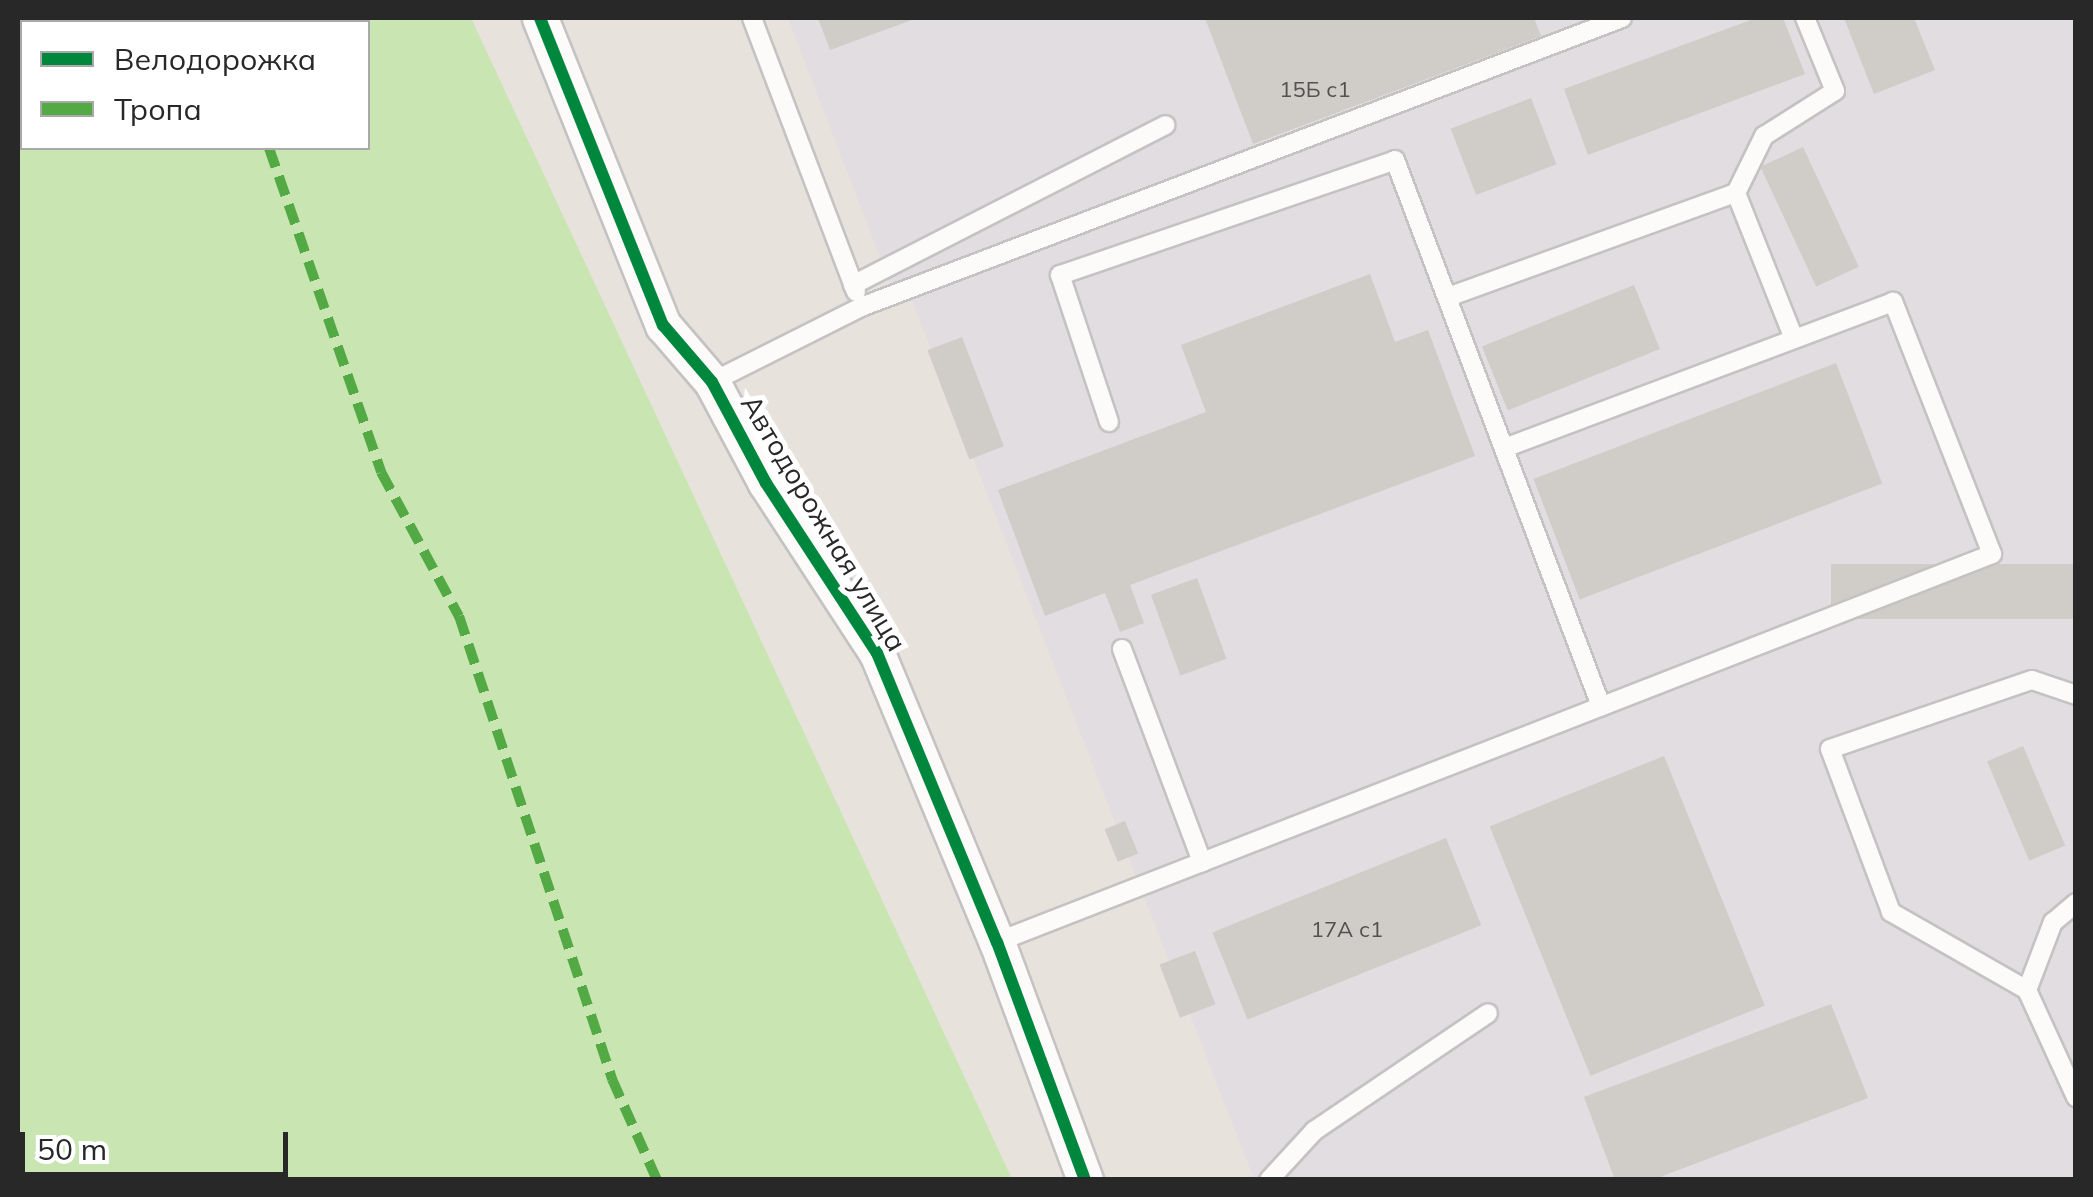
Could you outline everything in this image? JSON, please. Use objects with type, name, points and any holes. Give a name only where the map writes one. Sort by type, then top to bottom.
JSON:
[{"type":"street","name":"Автодорожная улица","points":[[540,18],[656,312],[712,382],[766,484],[877,653],[997,942],[1085,1180]]},
{"type":"lane","points":[[752,18],[862,307]]},
{"type":"lane","points":[[712,382],[862,307],[1622,18]]},
{"type":"lane","points":[[1448,297],[1736,193],[1764,136],[1835,91],[1805,18]]},
{"type":"lane","points":[[853,285],[1165,125]]},
{"type":"lane","points":[[1109,422],[1060,275],[1394,160],[1601,706]]},
{"type":"lane","points":[[1736,193],[1794,339]]},
{"type":"lane","points":[[997,942],[1992,554],[1893,302],[1504,448]]},
{"type":"lane","points":[[1122,650],[1202,862]]},
{"type":"lane","points":[[2076,695],[2032,680],[1830,749],[1891,912],[2027,990],[2076,1097]]},
{"type":"lane","points":[[2027,990],[2052,922],[2076,903]]},
{"type":"lane","points":[[1269,1180],[1314,1131],[1488,1013]]},
{"type":"shaded area","points":[[788,18],[2075,18],[2075,1179],[1254,1179],[911,298],[890,283]]},
{"type":"green space","points":[[18,18],[471,18],[1012,1179],[18,1179]]},
{"type":"building","points":[[818,18],[917,18],[830,50]]},
{"type":"building","points":[[1205,18],[1534,18],[1541,36],[1253,144]]},
{"type":"building","points":[[1756,18],[1783,18],[1805,74],[1588,155],[1564,89]]},
{"type":"building","points":[[1844,18],[1914,18],[1935,70],[1874,94]]},
{"type":"building","points":[[1531,98],[1556,164],[1476,195],[1451,129]]},
{"type":"building","points":[[1803,147],[1859,267],[1816,286],[1760,167]]},
{"type":"building","points":[[1370,274],[1395,342],[1428,330],[1475,456],[1130,585],[1144,623],[1120,632],[1105,593],[1045,616],[998,490],[1206,412],[1181,345]]},
{"type":"building","points":[[1634,285],[1660,349],[1508,410],[1482,346]]},
{"type":"building","points":[[962,337],[1004,446],[969,459],[927,350]]},
{"type":"building","points":[[1836,363],[1882,483],[1580,600],[1534,479]]},
{"type":"building","points":[[1831,564],[2076,564],[2076,619],[1831,619]]},
{"type":"building","points":[[1197,578],[1226,659],[1180,676],[1151,595]]},
{"type":"building","points":[[2023,746],[2065,845],[2029,861],[1987,761]]},
{"type":"building","points":[[1664,756],[1765,1005],[1590,1076],[1490,826]]},
{"type":"building","points":[[1125,821],[1138,853],[1118,862],[1105,829]]},
{"type":"building","points":[[1446,838],[1481,925],[1248,1020],[1212,932]]},
{"type":"building","points":[[1195,951],[1215,1004],[1180,1018],[1160,965]]},
{"type":"building","points":[[1831,1004],[1868,1098],[1652,1180],[1615,1180],[1584,1097]]},
{"type":"marked path","points":[[270,150],[381,472],[459,616],[612,1079],[657,1180]]},
{"type":"cycle path","points":[[540,18],[663,325],[712,382],[766,483],[877,653],[997,942],[1085,1180]]}]
